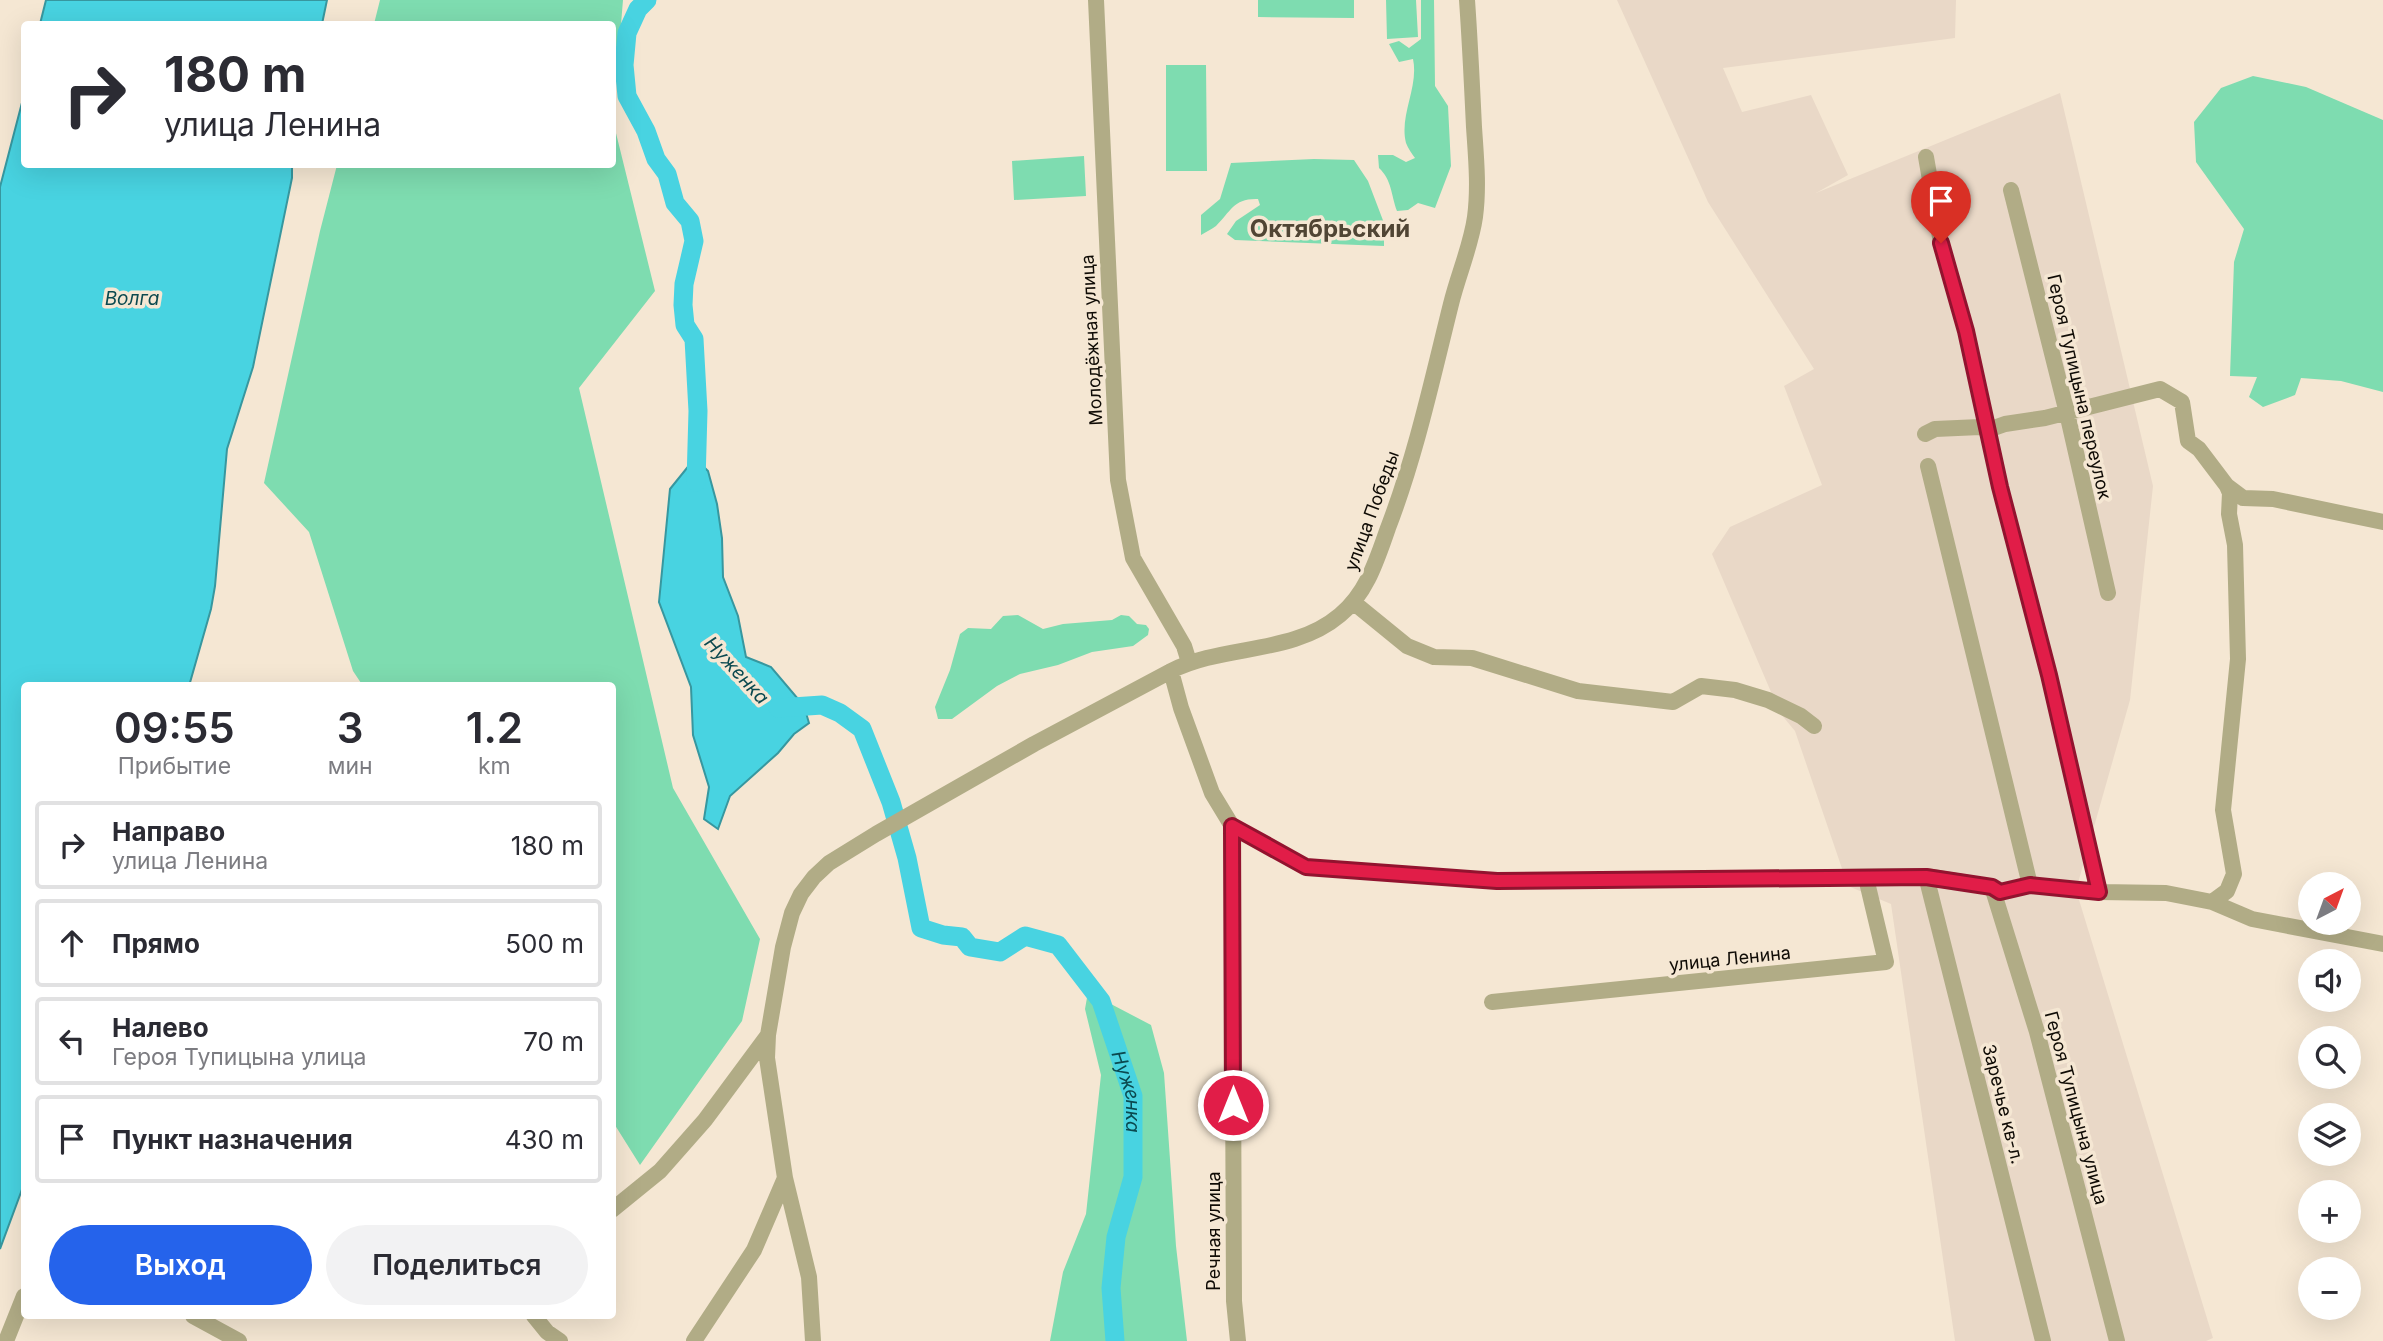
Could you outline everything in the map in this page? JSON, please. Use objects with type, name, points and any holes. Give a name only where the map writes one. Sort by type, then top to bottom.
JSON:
[{"type":"street","name":"Молодёжная улица","points":[[1096,0],[1118,481],[1133,558],[1184,646],[1189,662]]},
{"type":"street","name":"улица Победы","points":[[813,1341],[809,1276],[785,1178],[767,1058],[768,1035],[783,947],[792,913],[801,894],[814,877],[830,863],[1034,744],[1189,662],[1286,642],[1327,625],[1353,602],[1365,586],[1409,471],[1475,220],[1477,185],[1467,0]]},
{"type":"street","points":[[1926,157],[1941,243],[1966,331],[2099,892]]},
{"type":"street","name":"Героя Тупицына переулок","points":[[2011,190],[2067,413],[2108,593]]},
{"type":"street","points":[[1925,434],[1936,429],[1980,427],[1988,430],[2160,389],[2182,402],[2188,441],[2199,449],[2230,493],[2229,514],[2235,545],[2238,659],[2223,810],[2234,874],[2227,891],[2212,902]]},
{"type":"street","points":[[1928,466],[2030,885]]},
{"type":"street","points":[[2227,486],[2243,498],[2273,499],[2309,505],[2383,522]]},
{"type":"street","points":[[1353,602],[1407,646],[1434,657],[1472,658],[1578,691],[1673,702],[1701,686],[1735,690],[1768,700],[1801,716],[1814,726]]},
{"type":"street","points":[[1171,671],[1181,708],[1212,793],[1232,826],[1306,867],[1497,881],[1926,877],[1992,887],[2000,892],[2030,885],[2099,892],[2166,893],[2212,902],[2252,919],[2383,944]]},
{"type":"street","name":"Речная улица","points":[[1232,826],[1234,1301],[1238,1341]]},
{"type":"street","name":"Заречье кв-л.","points":[[1926,877],[2043,1341]]},
{"type":"street","name":"улица Ленина","points":[[1492,1002],[1886,962],[1866,878]]},
{"type":"street","name":"Героя Тупицына улица","points":[[1992,887],[2037,1032],[2118,1341]]},
{"type":"street","points":[[616,1207],[660,1171],[696,1131],[768,1035]]},
{"type":"street","points":[[694,1341],[754,1250],[785,1178]]},
{"type":"street","points":[[6,1341],[21,1304]]},
{"type":"street","points":[[199,1319],[239,1341]]},
{"type":"street","points":[[536,1319],[547,1332],[560,1341]]},
{"type":"shaded area","points":[[1617,0],[1956,0],[1955,38],[1723,68],[1742,112],[1811,95],[1848,175],[1816,193],[2060,93],[2153,486],[2130,700],[2076,890],[2213,1338],[2206,1341],[1955,1341],[1891,904],[1848,886],[1795,731],[1780,713],[1712,554],[1730,527],[1822,485],[1784,386],[1814,369],[1708,202]]},
{"type":"green space","points":[[380,0],[623,0],[616,85],[616,21],[375,21]]},
{"type":"green space","points":[[1258,0],[1354,0],[1354,18],[1258,17]]},
{"type":"green space","points":[[1386,0],[1416,0],[1418,37],[1387,39]]},
{"type":"green space","points":[[1421,0],[1434,0],[1435,86],[1448,106],[1451,166],[1435,208],[1418,203],[1408,210],[1397,211],[1389,183],[1379,168],[1378,155],[1393,155],[1406,162],[1415,158],[1406,143],[1405,132],[1414,70],[1413,59],[1399,62],[1389,44],[1399,41],[1409,48],[1421,39]]},
{"type":"green space","points":[[1166,65],[1206,65],[1207,171],[1166,171]]},
{"type":"green space","points":[[2253,76],[2306,87],[2383,120],[2383,392],[2341,381],[2301,378],[2295,395],[2263,407],[2249,397],[2257,377],[2230,376],[2234,262],[2244,229],[2196,162],[2194,122],[2221,88]]},
{"type":"green space","points":[[616,133],[655,291],[579,388],[673,788],[760,939],[742,1021],[640,1165],[616,1127],[616,682],[360,682],[353,671],[309,532],[264,483],[336,168],[616,168]]},
{"type":"green space","points":[[1084,156],[1086,196],[1014,200],[1012,161]]},
{"type":"green space","points":[[1354,160],[1368,181],[1384,223],[1384,246],[1235,240],[1227,234],[1236,221],[1260,205],[1258,199],[1238,203],[1216,226],[1201,235],[1201,215],[1220,199],[1231,163]]},
{"type":"green space","points":[[1018,615],[1043,629],[1063,624],[1112,620],[1121,615],[1129,616],[1137,624],[1146,625],[1149,629],[1148,635],[1133,646],[1092,652],[1058,665],[1020,674],[997,686],[952,719],[938,719],[935,707],[950,670],[960,634],[968,628],[991,629],[1003,616]]},
{"type":"green space","points":[[1088,992],[1151,1025],[1164,1073],[1176,1246],[1187,1341],[1050,1341],[1063,1272],[1086,1214],[1101,1075],[1085,1009]]},
{"type":"water","points":[[46,0],[327,0],[323,21],[41,21]]},
{"type":"water","name":"Волга","points":[[21,106],[21,168],[292,168],[253,367],[227,449],[215,586],[190,682],[21,682],[21,1192],[0,1249],[0,187]]},
{"type":"water","points":[[695,458],[708,471],[717,504],[722,538],[723,577],[738,616],[746,657],[771,667],[804,706],[809,723],[794,734],[778,753],[730,796],[718,829],[704,819],[709,787],[693,735],[691,687],[659,602],[670,489]]},
{"type":"waterway","name":"Нуженка","points":[[647,0],[638,9],[627,33],[624,65],[627,96],[646,131],[656,159],[667,174],[675,203],[690,221],[694,241],[684,284],[683,305],[685,325],[694,339],[698,411],[696,482]]},
{"type":"waterway","name":"Нуженка","points":[[778,708],[822,705],[840,713],[862,729],[891,802],[907,858],[921,928],[943,935],[962,937],[970,947],[1000,952],[1025,936],[1058,945],[1101,1001],[1133,1096],[1133,1177],[1116,1237],[1111,1288],[1115,1341]]},
{"type":"district","name":"Октябрьский","points":[[1330,229]]},
{"type":"route","points":[[1233,1105],[1232,826],[1306,867],[1497,881],[1926,877],[1992,887],[2000,892],[2030,885],[2099,892],[2049,675],[2000,487],[1966,331],[1941,243]]}]
